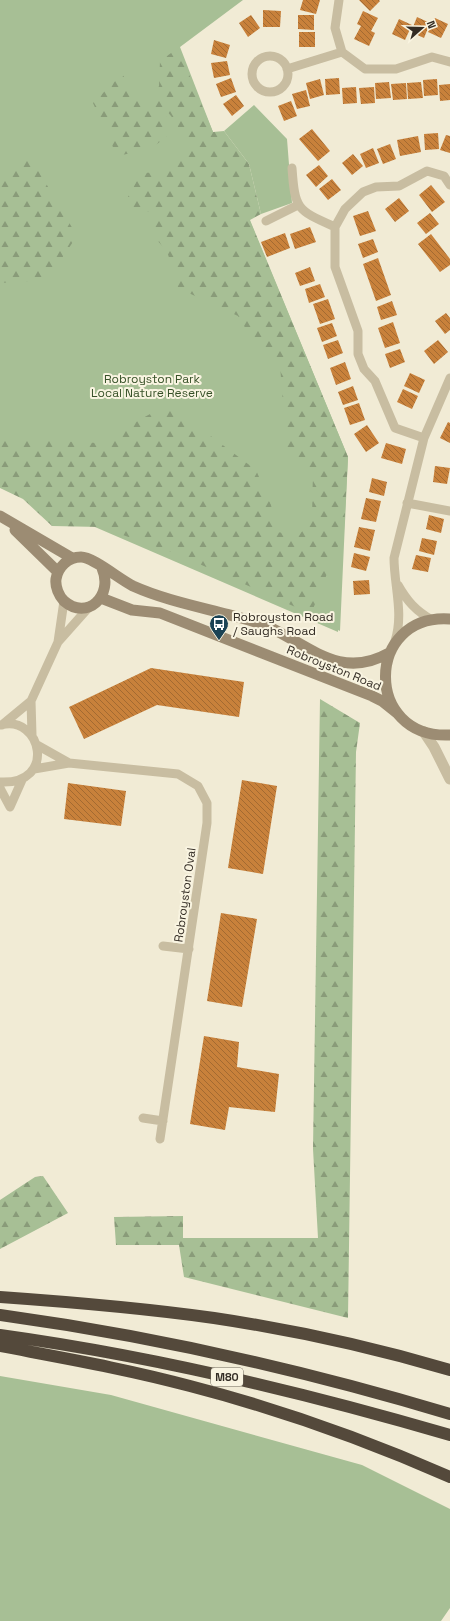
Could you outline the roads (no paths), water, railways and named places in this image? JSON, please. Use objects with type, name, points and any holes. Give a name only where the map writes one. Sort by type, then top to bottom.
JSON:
[{"type":"highway","points":[[0,1297],[134,1308],[221,1319],[354,1344],[450,1370]]},
{"type":"highway","name":"M80","points":[[0,1315],[73,1326],[232,1358],[347,1385],[450,1414]]},
{"type":"highway","name":"M80","points":[[0,1335],[75,1347],[197,1370],[340,1404],[450,1435]]},
{"type":"highway","points":[[0,1346],[143,1375],[226,1396],[334,1430],[450,1477]]},
{"type":"main road","name":"Robroyston Road","points":[[1,517],[72,558],[81,557],[91,559],[102,568],[132,586],[165,598],[268,626],[326,659],[340,662],[374,660],[392,649]]},
{"type":"main road","name":"Robroyston Road","points":[[1,517],[58,572]]},
{"type":"main road","points":[[72,558],[63,564],[58,572],[56,581],[57,590],[64,600],[70,605],[81,608],[90,606],[101,598],[106,584],[102,568]]},
{"type":"main road","name":"Robroyston Road","points":[[101,598],[132,610],[160,613],[372,696],[382,701],[411,726],[424,732]]},
{"type":"main road","points":[[397,713],[386,689],[385,672],[392,649],[400,637],[414,626],[443,619]]},
{"type":"main road","points":[[424,732],[438,735],[450,735]]},
{"type":"street","points":[[339,0],[335,28],[342,52],[365,69],[396,70],[432,57],[450,62]]},
{"type":"street","points":[[287,69],[342,52]]},
{"type":"street","points":[[274,56],[283,62],[287,69],[287,80],[282,88],[271,93],[260,90],[252,77],[252,70],[257,61],[264,57],[274,56]]},
{"type":"street","points":[[292,168],[294,190],[298,205],[311,216],[335,227]]},
{"type":"street","points":[[424,438],[395,428],[375,381],[364,369],[358,354],[358,331],[335,267],[335,227],[345,209],[363,192],[376,187],[399,186],[426,171],[444,176],[450,185]]},
{"type":"street","points":[[266,221],[298,205]]},
{"type":"street","points":[[392,649],[399,631],[394,576],[394,558],[424,438],[450,378]]},
{"type":"street","points":[[407,503],[450,511]]},
{"type":"street","points":[[394,576],[406,600],[413,607],[443,619]]},
{"type":"street","points":[[58,642],[64,600]]},
{"type":"street","points":[[1,725],[30,701],[58,642],[90,606]]},
{"type":"street","points":[[0,788],[10,807],[22,780],[34,769],[38,757],[37,745],[32,735],[30,701]]},
{"type":"street","points":[[1,725],[19,726],[32,735]]},
{"type":"street","points":[[424,732],[434,747],[450,779]]},
{"type":"street","points":[[37,745],[69,763]]},
{"type":"street","points":[[34,769],[69,763]]},
{"type":"street","name":"Robroyston Oval","points":[[69,763],[178,774],[198,786],[207,803],[207,823],[160,1139]]},
{"type":"street","points":[[0,782],[13,783],[22,780]]},
{"type":"street","points":[[163,946],[189,949]]},
{"type":"street","points":[[143,1118],[163,1121]]},
{"type":"place","name":"Robroyston Road / Saughs Road","points":[[219,641]]},
{"type":"park label","name":"Robroyston Park Local Nature Reserve","points":[[152,386]]}]
